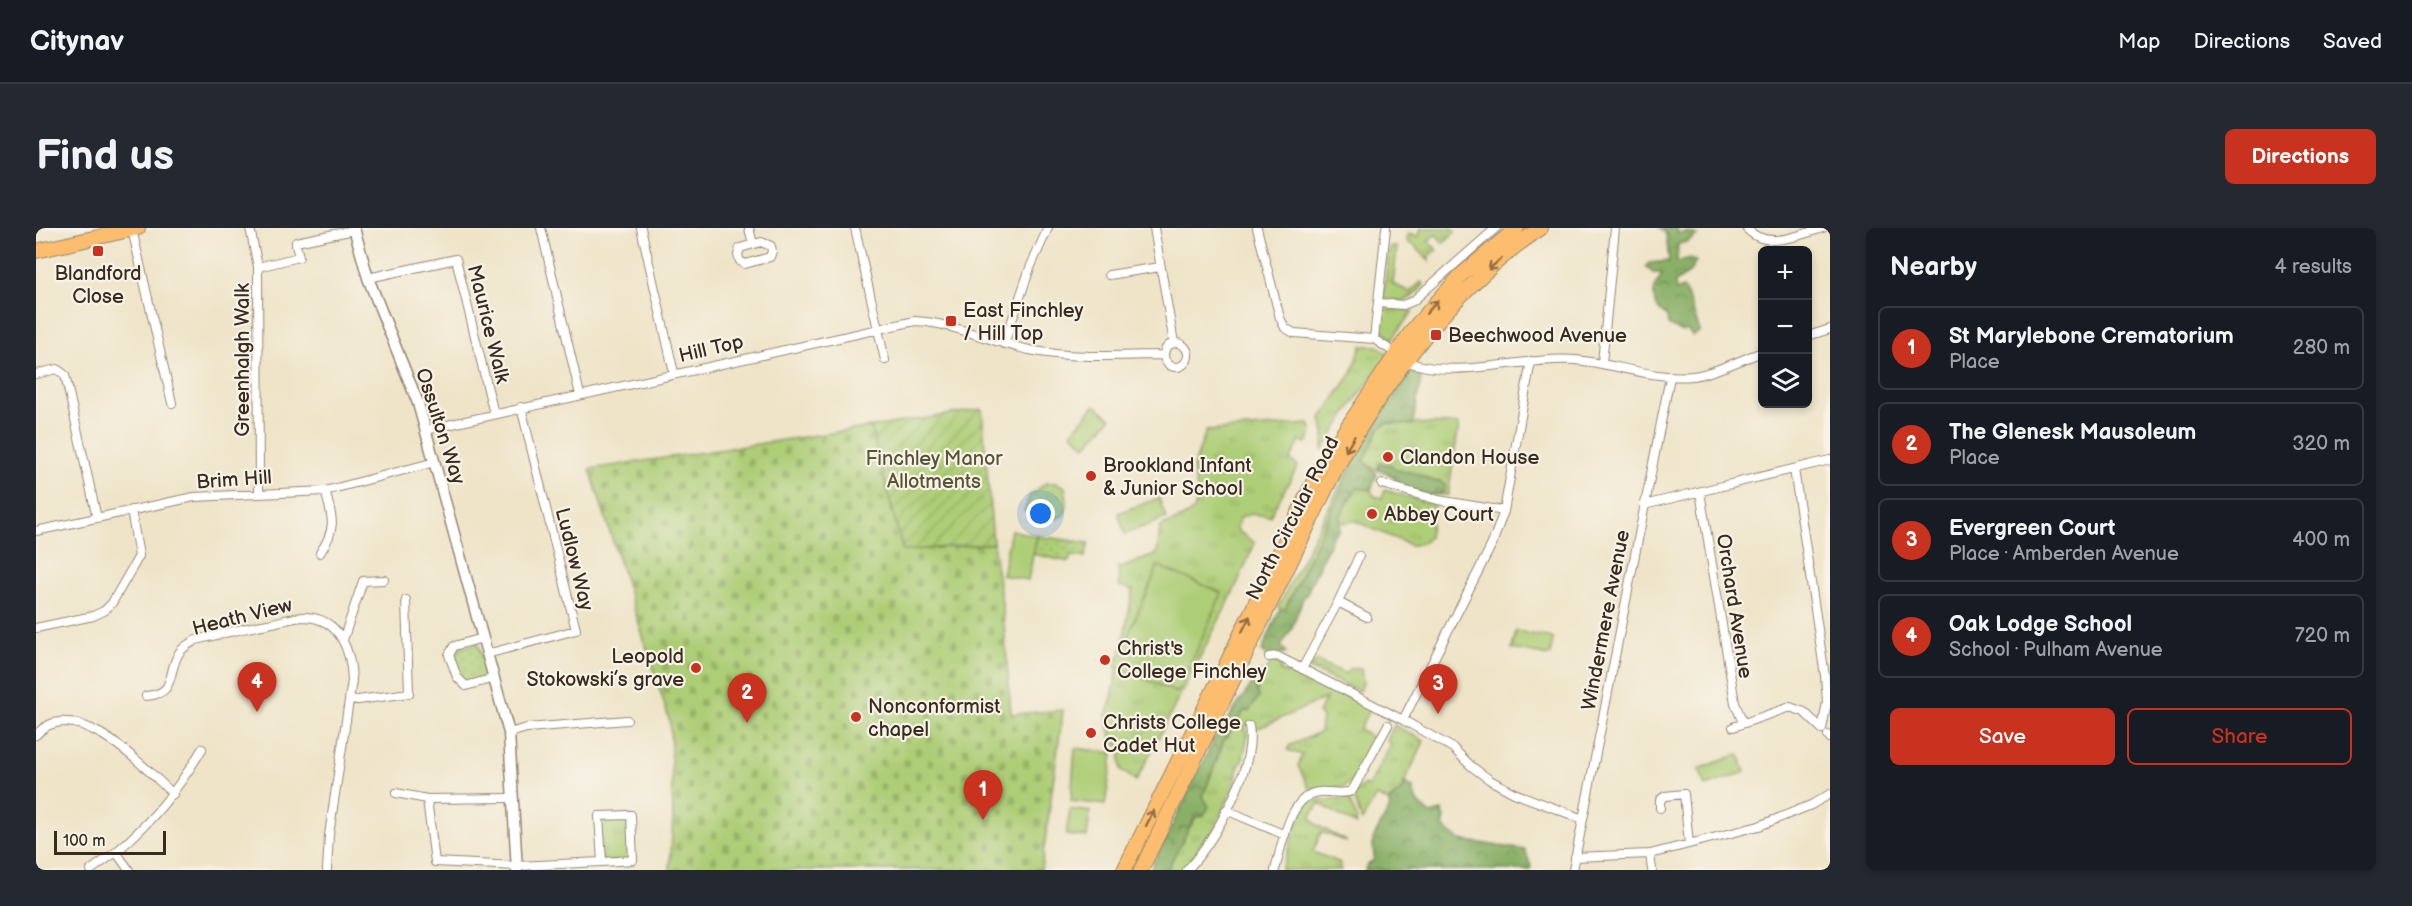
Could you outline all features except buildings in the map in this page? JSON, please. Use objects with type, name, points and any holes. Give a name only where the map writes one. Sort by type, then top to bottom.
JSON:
[{"type":"highway","name":"North Circular Road","points":[[1124,870],[1321,466],[1461,275],[1517,228]]},
{"type":"highway","name":"North Circular Road","points":[[1142,870],[1335,470],[1401,357],[1470,285],[1541,228]]},
{"type":"highway","points":[[36,251],[135,229]]},
{"type":"street","name":"Greenhalgh Walk","points":[[250,228],[258,267],[259,492]]},
{"type":"street","points":[[541,228],[580,395]]},
{"type":"street","points":[[641,228],[674,373]]},
{"type":"street","points":[[749,228],[753,244]]},
{"type":"street","points":[[855,228],[885,360]]},
{"type":"street","points":[[1004,344],[1030,268],[1048,228]]},
{"type":"street","points":[[1154,228],[1174,343]]},
{"type":"street","points":[[1257,228],[1280,318],[1285,328],[1294,333],[1374,339],[1420,367],[1466,368],[1551,359],[1602,363],[1670,377],[1695,376],[1758,353]]},
{"type":"street","points":[[1374,339],[1386,228]]},
{"type":"street","points":[[1378,303],[1403,305],[1413,301],[1496,228]]},
{"type":"street","points":[[1602,363],[1615,228]]},
{"type":"street","points":[[1746,228],[1758,237],[1784,240],[1823,228]]},
{"type":"street","points":[[135,229],[172,403]]},
{"type":"street","points":[[258,267],[299,257],[296,243],[354,229]]},
{"type":"street","name":"Ossulton Way","points":[[354,229],[368,278],[416,398],[509,733],[517,868]]},
{"type":"street","name":"Maurice Walk","points":[[368,278],[456,259],[494,414]]},
{"type":"street","points":[[1109,275],[1161,267]]},
{"type":"street","name":"Hill Top","points":[[425,430],[915,321],[930,321],[1004,344],[1056,354],[1164,355]]},
{"type":"street","points":[[1812,335],[1830,329]]},
{"type":"street","points":[[1174,343],[1181,344],[1188,356],[1179,366],[1172,366],[1166,362],[1164,355],[1168,346],[1174,343]]},
{"type":"street","points":[[1403,720],[1491,544],[1504,511],[1531,362]]},
{"type":"street","points":[[36,374],[57,369],[65,375],[97,518]]},
{"type":"street","name":"Windermere Avenue","points":[[1573,870],[1670,377]]},
{"type":"street","name":"Ludlow Way","points":[[487,654],[576,630],[521,407]]},
{"type":"street","points":[[1644,505],[1830,460]]},
{"type":"street","name":"Brim Hill","points":[[36,531],[194,497],[259,492],[325,491],[435,462]]},
{"type":"street","points":[[1794,469],[1825,676],[1826,734]]},
{"type":"street","points":[[1382,484],[1438,500],[1504,511]]},
{"type":"street","points":[[320,553],[328,541],[333,520],[325,491]]},
{"type":"street","name":"Orchard Avenue","points":[[1700,492],[1735,703],[1743,723]]},
{"type":"street","points":[[36,628],[93,616],[104,611],[112,603],[139,556],[131,510]]},
{"type":"street","points":[[1302,669],[1338,602],[1359,556]]},
{"type":"street","points":[[327,870],[339,758],[350,699],[351,661],[343,640],[363,581],[384,580]]},
{"type":"street","points":[[350,699],[409,693],[406,600]]},
{"type":"street","points":[[1338,602],[1367,617]]},
{"type":"street","name":"Heath View","points":[[146,696],[162,692],[170,683],[178,655],[184,647],[196,640],[305,617],[323,622],[334,629],[343,640]]},
{"type":"street","points":[[483,638],[454,646],[449,655],[460,683],[466,686],[494,678]]},
{"type":"street","points":[[1269,657],[1277,656],[1403,720],[1453,748],[1490,780],[1514,793],[1583,819]]},
{"type":"street","points":[[1733,727],[1790,707],[1804,712],[1826,734]]},
{"type":"street","points":[[509,733],[527,728],[627,720]]},
{"type":"street","points":[[36,735],[43,728],[57,723],[78,724],[88,728],[121,746],[173,794]]},
{"type":"street","points":[[1275,870],[1297,804],[1306,795],[1319,792],[1352,791],[1388,725]]},
{"type":"street","points":[[1187,870],[1208,844],[1226,810],[1246,763],[1250,736],[1249,726]]},
{"type":"street","points":[[91,870],[141,830],[173,794],[202,749]]},
{"type":"street","points":[[396,794],[427,799],[513,798]]},
{"type":"street","points":[[1660,808],[1660,800],[1665,796],[1684,794],[1689,844]]},
{"type":"street","points":[[1575,857],[1650,854],[1759,826],[1811,805],[1830,794]]},
{"type":"street","points":[[427,799],[435,862],[517,868],[633,860],[631,815],[599,816],[602,862]]},
{"type":"street","points":[[1226,810],[1285,835]]},
{"type":"street","points":[[116,852],[129,870]]},
{"type":"street","points":[[1650,854],[1652,870]]},
{"type":"green space","points":[[1421,228],[1452,228],[1455,232],[1443,243],[1436,234],[1428,241],[1437,250],[1429,256],[1429,261],[1414,245],[1407,243],[1408,234],[1419,236]]},
{"type":"green space","points":[[1660,228],[1678,228],[1677,233],[1687,232],[1697,235],[1687,242],[1678,244],[1677,262],[1690,258],[1696,261],[1689,273],[1675,282],[1676,291],[1683,288],[1686,292],[1700,331],[1693,336],[1687,330],[1682,332],[1668,325],[1667,317],[1655,302],[1654,291],[1663,273],[1653,273],[1646,267],[1649,263],[1669,261],[1666,234]]},
{"type":"green space","points":[[1389,247],[1397,247],[1393,284],[1410,292],[1421,282],[1424,285],[1406,300],[1383,299]]},
{"type":"green space","points":[[1382,308],[1413,311],[1392,339],[1380,327]]},
{"type":"green space","points":[[1361,346],[1378,346],[1387,353],[1386,359],[1361,391],[1323,450],[1324,433],[1321,418],[1352,373]]},
{"type":"green space","points":[[1422,372],[1413,425],[1386,423],[1379,429],[1364,461],[1377,474],[1371,490],[1357,488],[1345,508],[1340,530],[1333,535],[1303,598],[1292,628],[1281,646],[1286,652],[1264,655],[1262,650],[1280,609],[1285,610],[1357,455],[1410,373]]},
{"type":"green space","points":[[1410,373],[1357,455],[1284,611],[1278,607],[1349,467],[1347,463],[1366,429],[1405,374]]},
{"type":"green space","points":[[1095,405],[1111,418],[1086,446],[1071,433]]},
{"type":"green space","name":"Finchley Manor Allotments","points":[[982,409],[993,543],[903,551],[871,427]]},
{"type":"green space","points":[[1386,423],[1459,424],[1448,495],[1427,495],[1403,485],[1386,471],[1375,469],[1364,461],[1379,428]]},
{"type":"green space","points":[[1309,424],[1312,431],[1307,443],[1300,441],[1290,460],[1298,466],[1270,516],[1251,514],[1241,517],[1237,527],[1238,531],[1255,543],[1233,593],[1136,781],[1121,770],[1120,757],[1124,747],[1113,744],[1106,715],[1112,698],[1133,590],[1119,586],[1118,567],[1121,568],[1157,554],[1160,527],[1194,510],[1198,495],[1193,468],[1206,431]]},
{"type":"green space","points":[[871,427],[903,551],[993,543],[1003,611],[1011,714],[1063,710],[1041,870],[670,870],[673,817],[670,722],[590,469]]},
{"type":"green space","points":[[1379,463],[1391,465],[1397,470],[1419,474],[1436,482],[1440,481],[1445,485],[1444,492],[1425,494],[1411,490],[1385,472],[1378,470]]},
{"type":"green space","points":[[1046,483],[1056,483],[1065,487],[1067,507],[1060,518],[1055,519],[1055,514],[1038,513],[1034,517],[1024,511],[1030,495]]},
{"type":"green space","points":[[1357,487],[1371,490],[1374,496],[1382,498],[1385,490],[1434,505],[1429,537],[1424,542],[1410,545],[1355,521],[1339,523],[1342,512]]},
{"type":"green space","points":[[1159,498],[1166,518],[1125,534],[1118,513]]},
{"type":"green space","points":[[1011,530],[1037,536],[1028,580],[1002,575]]},
{"type":"green space","points":[[1037,536],[1089,543],[1085,557],[1070,556],[1069,562],[1033,554]]},
{"type":"green space","points":[[1158,566],[1222,593],[1178,693],[1115,666]]},
{"type":"green space","points":[[1516,631],[1553,638],[1550,656],[1512,649]]},
{"type":"green space","points":[[478,643],[488,678],[467,684],[461,679],[452,656],[458,649]]},
{"type":"green space","points":[[1272,661],[1282,665],[1280,670],[1287,674],[1291,668],[1370,708],[1359,729],[1375,739],[1365,761],[1356,776],[1345,787],[1338,789],[1309,788],[1298,766],[1302,755],[1288,750],[1289,746],[1320,732],[1322,717],[1318,713],[1326,698],[1261,727],[1255,729],[1251,724],[1245,726],[1248,734],[1242,762],[1239,764],[1234,786],[1212,833],[1202,841],[1198,853],[1183,870],[1167,870],[1184,835],[1193,823],[1224,740],[1245,710]]},
{"type":"green space","points":[[1317,661],[1346,674],[1349,669],[1361,668],[1363,684],[1359,691],[1308,668]]},
{"type":"green space","points":[[1261,671],[1265,675],[1256,688],[1259,697],[1248,712],[1245,710],[1224,740],[1203,796],[1209,807],[1203,816],[1195,817],[1167,870],[1150,870],[1216,736]]},
{"type":"green space","points":[[1394,725],[1424,741],[1400,792],[1388,801],[1376,796],[1362,821],[1353,795],[1363,785],[1368,787],[1391,744],[1387,741]]},
{"type":"green space","points":[[1075,748],[1113,753],[1105,805],[1071,801]]},
{"type":"green space","points":[[1739,754],[1745,772],[1706,786],[1699,769]]},
{"type":"green space","points":[[1405,783],[1413,788],[1416,800],[1430,814],[1442,811],[1445,818],[1443,827],[1460,840],[1525,850],[1531,866],[1530,870],[1365,870],[1367,864],[1374,860],[1373,839],[1390,807],[1388,801],[1400,792]]},
{"type":"green space","points":[[1348,798],[1357,818],[1356,825],[1319,803],[1310,817],[1317,825],[1347,842],[1321,832],[1313,852],[1339,862],[1342,870],[1281,870],[1304,805],[1315,800]]},
{"type":"green space","points":[[1070,809],[1090,812],[1087,837],[1066,835]]},
{"type":"green space","points":[[631,815],[633,860],[602,862],[599,816]]},
{"type":"place","name":"Blandford Close","points":[[98,251]]},
{"type":"place","name":"East Finchley / Hill Top","points":[[951,321]]},
{"type":"place","name":"Beechwood Avenue","points":[[1436,335]]},
{"type":"place","name":"Clandon House","points":[[1388,457]]},
{"type":"place","name":"Brookland Infant & Junior School","points":[[1091,476]]},
{"type":"place","name":"Abbey Court","points":[[1372,514]]},
{"type":"place","name":"Christ's College Finchley","points":[[1105,660]]},
{"type":"place","name":"Leopold Stokowski’s grave","points":[[696,668]]},
{"type":"place","name":"Oak Lodge School","points":[[257,712]]},
{"type":"place","name":"Evergreen Court","points":[[1438,714]]},
{"type":"place","name":"Nonconformist chapel","points":[[856,717]]},
{"type":"place","name":"The Glenesk Mausoleum","points":[[747,723]]},
{"type":"place","name":"Christs College Cadet Hut","points":[[1091,733]]},
{"type":"place","name":"St Marylebone Crematorium","points":[[983,820]]}]
